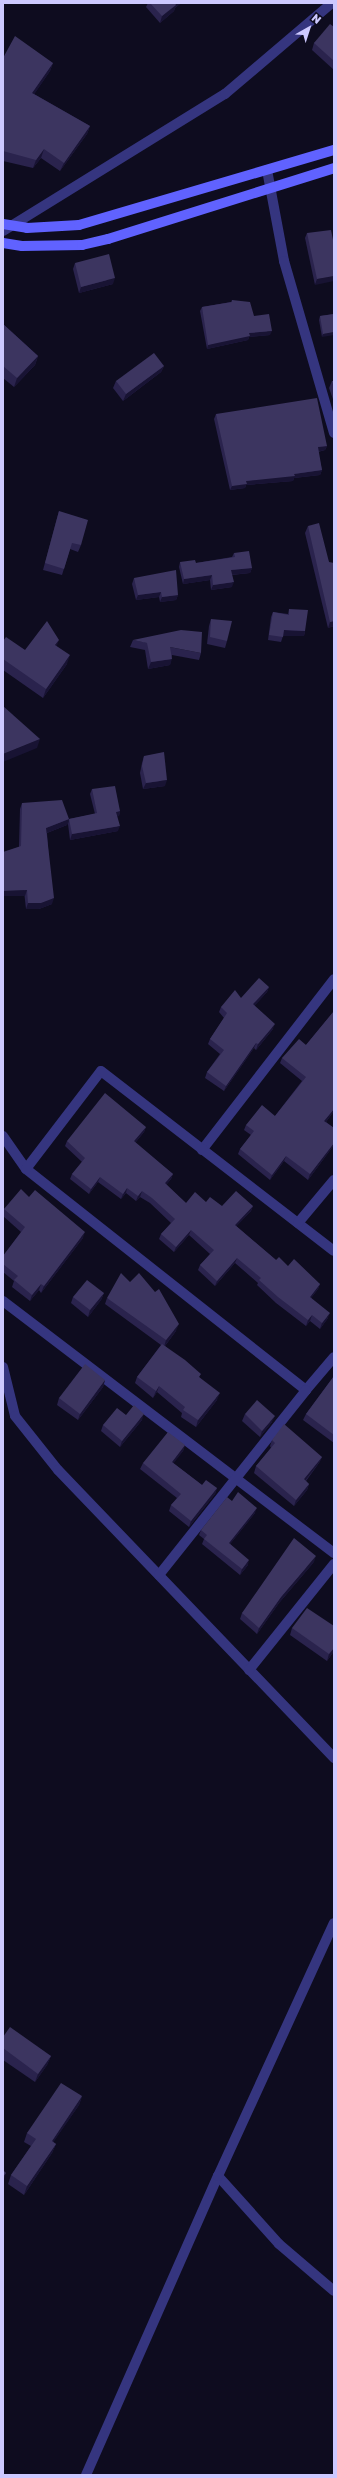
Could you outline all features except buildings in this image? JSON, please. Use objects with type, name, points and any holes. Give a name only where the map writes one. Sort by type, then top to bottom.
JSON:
[{"type":"main road","points":[[6,227],[27,228],[79,225],[334,150]]},
{"type":"main road","points":[[3,243],[22,246],[82,245],[108,239],[334,168]]},
{"type":"street","points":[[6,227],[225,94],[332,3]]},
{"type":"street","points":[[267,170],[284,261],[334,432]]},
{"type":"street","points":[[202,1150],[334,979]]},
{"type":"street","points":[[26,1169],[100,1072],[334,1251]]},
{"type":"street","points":[[3,1136],[26,1169],[306,1390]]},
{"type":"street","points":[[298,1223],[334,1180]]},
{"type":"street","points":[[3,1301],[334,1553]]},
{"type":"street","points":[[159,1575],[334,1357]]},
{"type":"street","points":[[3,1367],[15,1416],[58,1470],[334,1758]]},
{"type":"street","points":[[249,1670],[334,1564]]},
{"type":"street","points":[[86,2475],[218,2176],[334,1922]]},
{"type":"street","points":[[218,2176],[279,2244],[334,2291]]}]
